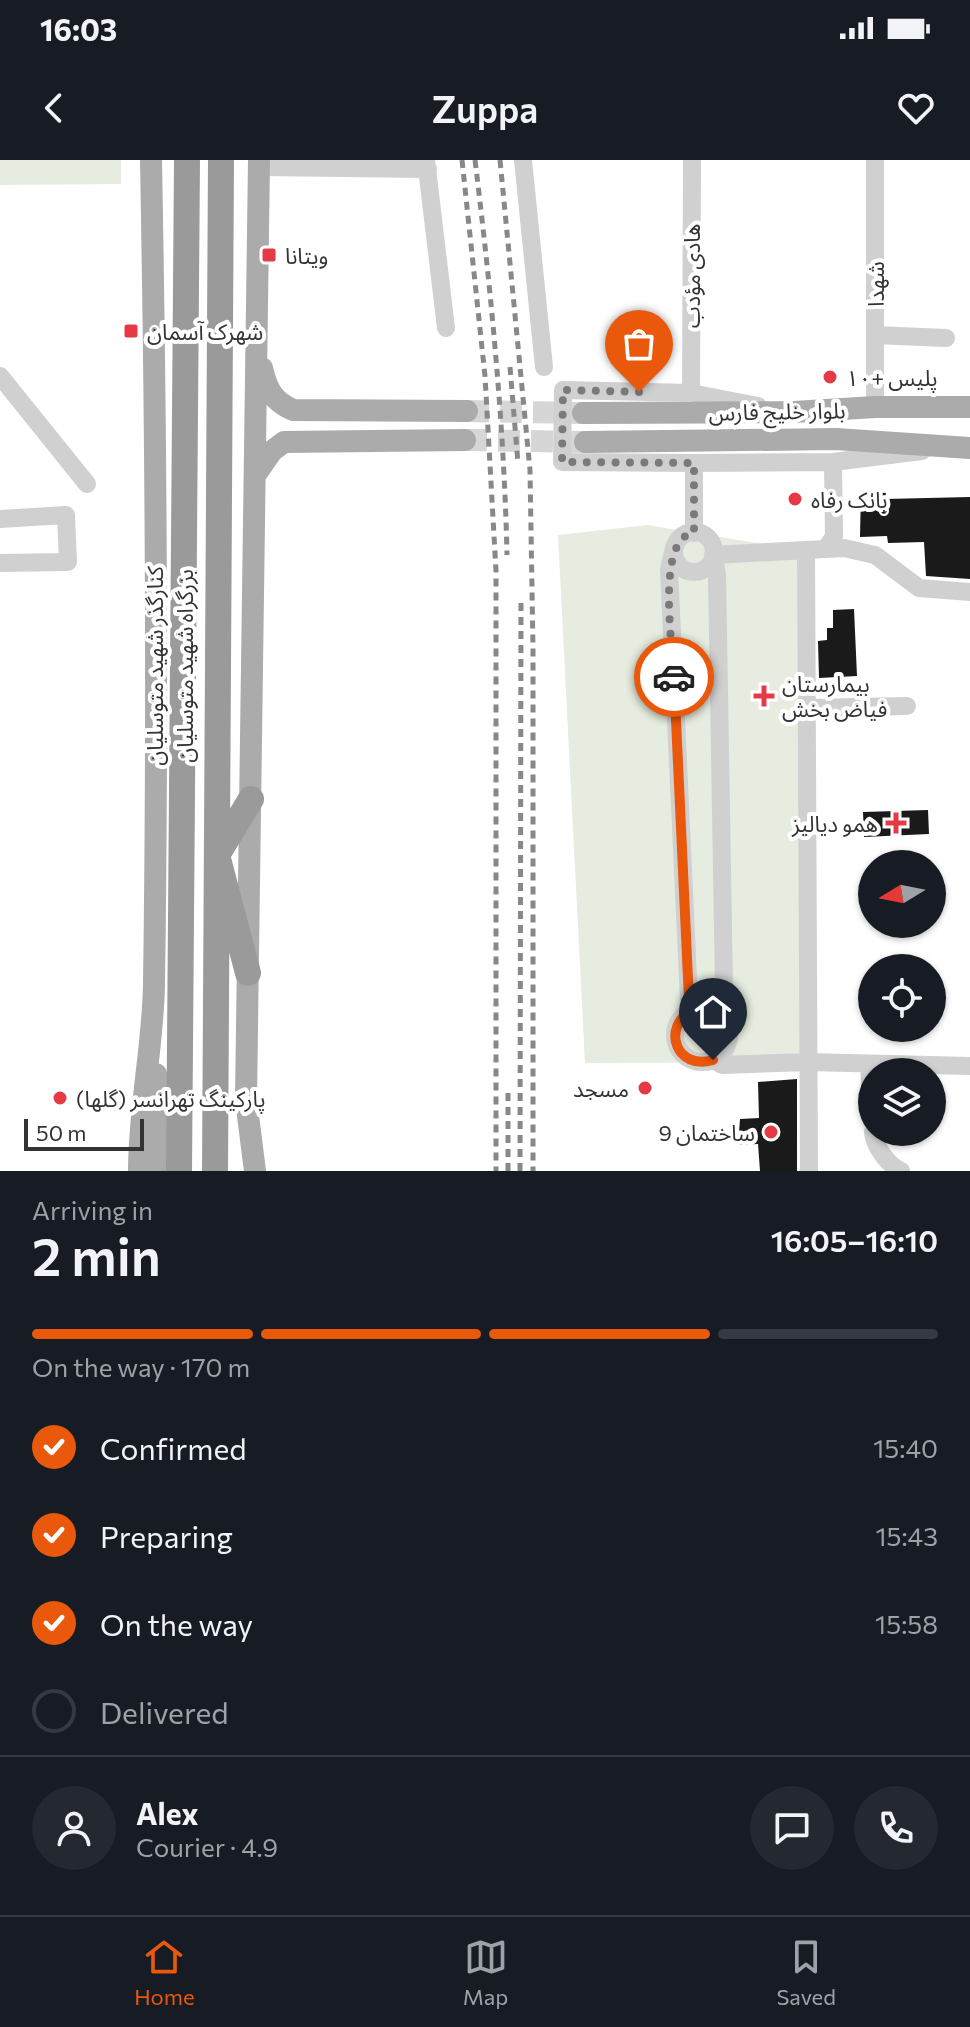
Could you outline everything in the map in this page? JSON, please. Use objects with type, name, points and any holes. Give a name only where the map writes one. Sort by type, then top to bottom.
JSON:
[{"type":"highway","name":"بزرگراه شهید متوسلیان","points":[[179,1171],[187,160]]},
{"type":"highway","name":"بزرگراه شهید متوسلیان","points":[[215,1171],[221,160]]},
{"type":"highway","points":[[248,973],[217,855],[251,799]]},
{"type":"main road","name":"کنارگذر شهید متوسلیان","points":[[139,1171],[139,1126],[154,988],[155,449],[151,160]]},
{"type":"main road","points":[[246,1171],[259,163]]},
{"type":"main road","points":[[256,344],[267,390],[279,404],[293,410],[467,411]]},
{"type":"main road","name":"بلوار خلیج فارس","points":[[583,413],[970,407]]},
{"type":"main road","name":"بلوار خلیج فارس","points":[[585,442],[836,439],[928,443],[961,448]]},
{"type":"main road","points":[[256,474],[272,451],[284,442],[465,440]]},
{"type":"main road","points":[[154,988],[158,1171]]},
{"type":"main road","points":[[246,1100],[255,1171]]},
{"type":"street","points":[[523,160],[544,367]]},
{"type":"street","name":"هادی مؤدب","points":[[691,393],[692,160]]},
{"type":"street","name":"شهدا","points":[[875,160],[875,407]]},
{"type":"street","points":[[259,163],[427,165],[446,328]]},
{"type":"street","points":[[875,335],[946,338]]},
{"type":"street","points":[[0,376],[87,484]]},
{"type":"street","points":[[794,412],[691,393],[563,390],[562,462],[833,462],[961,448]]},
{"type":"street","points":[[827,547],[834,536],[833,462]]},
{"type":"street","points":[[694,463],[694,533]]},
{"type":"street","points":[[0,519],[66,515],[68,562],[0,563]]},
{"type":"street","points":[[694,533],[681,537],[674,548],[669,569],[689,1000],[702,1009],[725,1020],[729,1038],[721,1054],[713,1060],[697,1062],[689,1059],[677,1046],[675,1029],[679,1020],[702,1009],[724,988],[717,574],[707,537],[694,533]]},
{"type":"street","points":[[713,555],[806,551],[827,547],[875,555],[919,588],[970,592]]},
{"type":"street","points":[[674,548],[679,566],[690,572],[707,567],[713,555]]},
{"type":"street","points":[[806,551],[809,1171]]},
{"type":"street","points":[[807,708],[907,706]]},
{"type":"street","points":[[713,1060],[722,1065],[808,1062],[858,1064]]},
{"type":"street","points":[[946,1066],[970,1066]]},
{"type":"street","points":[[878,1146],[892,1167],[901,1171]]},
{"type":"shaded area","points":[[0,160],[121,160],[121,184],[0,185]]},
{"type":"shaded area","points":[[647,525],[806,551],[808,1062],[585,1063],[558,535]]},
{"type":"building","points":[[861,491],[886,493],[885,499],[970,497],[970,579],[926,576],[924,542],[888,543],[887,536],[860,537]]},
{"type":"building","points":[[854,609],[857,676],[819,678],[818,641],[827,640],[827,628],[833,628],[833,610]]},
{"type":"building","name":"همو دیالیز","points":[[928,810],[929,834],[864,837],[863,812]]},
{"type":"building","name":"ساختمان 9","points":[[797,1079],[797,1171],[760,1171],[758,1144],[738,1145],[740,1119],[759,1118],[758,1082]]},
{"type":"tunnel","points":[[467,411],[582,413]]},
{"type":"tunnel","points":[[465,440],[585,442]]},
{"type":"railway","points":[[462,160],[485,376],[496,571],[496,1171]]},
{"type":"railway","points":[[475,160],[496,357],[507,555]]},
{"type":"railway","points":[[500,160],[530,470],[533,1171]]},
{"type":"railway","points":[[510,367],[518,463]]},
{"type":"railway","points":[[520,1171],[521,603]]},
{"type":"railway","points":[[508,1087],[508,1171]]},
{"type":"way so far","points":[[639,392],[563,390],[562,462],[694,463],[694,533],[687,533],[677,542],[669,569],[674,677]]},
{"type":"place","name":"ویتانا","points":[[269,255]]},
{"type":"place","name":"شهرک آسمان","points":[[131,331]]},
{"type":"place","name":"پلیس +۱۰","points":[[830,377]]},
{"type":"place","name":"بانک رفاه","points":[[795,499]]},
{"type":"place","name":"بیمارستان فیاض بخش","points":[[764,696]]},
{"type":"place","name":"همو دیالیز","points":[[896,823]]},
{"type":"place","name":"مسجد","points":[[645,1088]]},
{"type":"place","name":"پارکینگ تهرانسر (گلها)","points":[[60,1098]]},
{"type":"place","name":"ساختمان 9","points":[[771,1132]]},
{"type":"route","points":[[674,677],[689,1000],[693,1009],[679,1020],[675,1037],[682,1054],[689,1059],[697,1062],[713,1060]]}]
